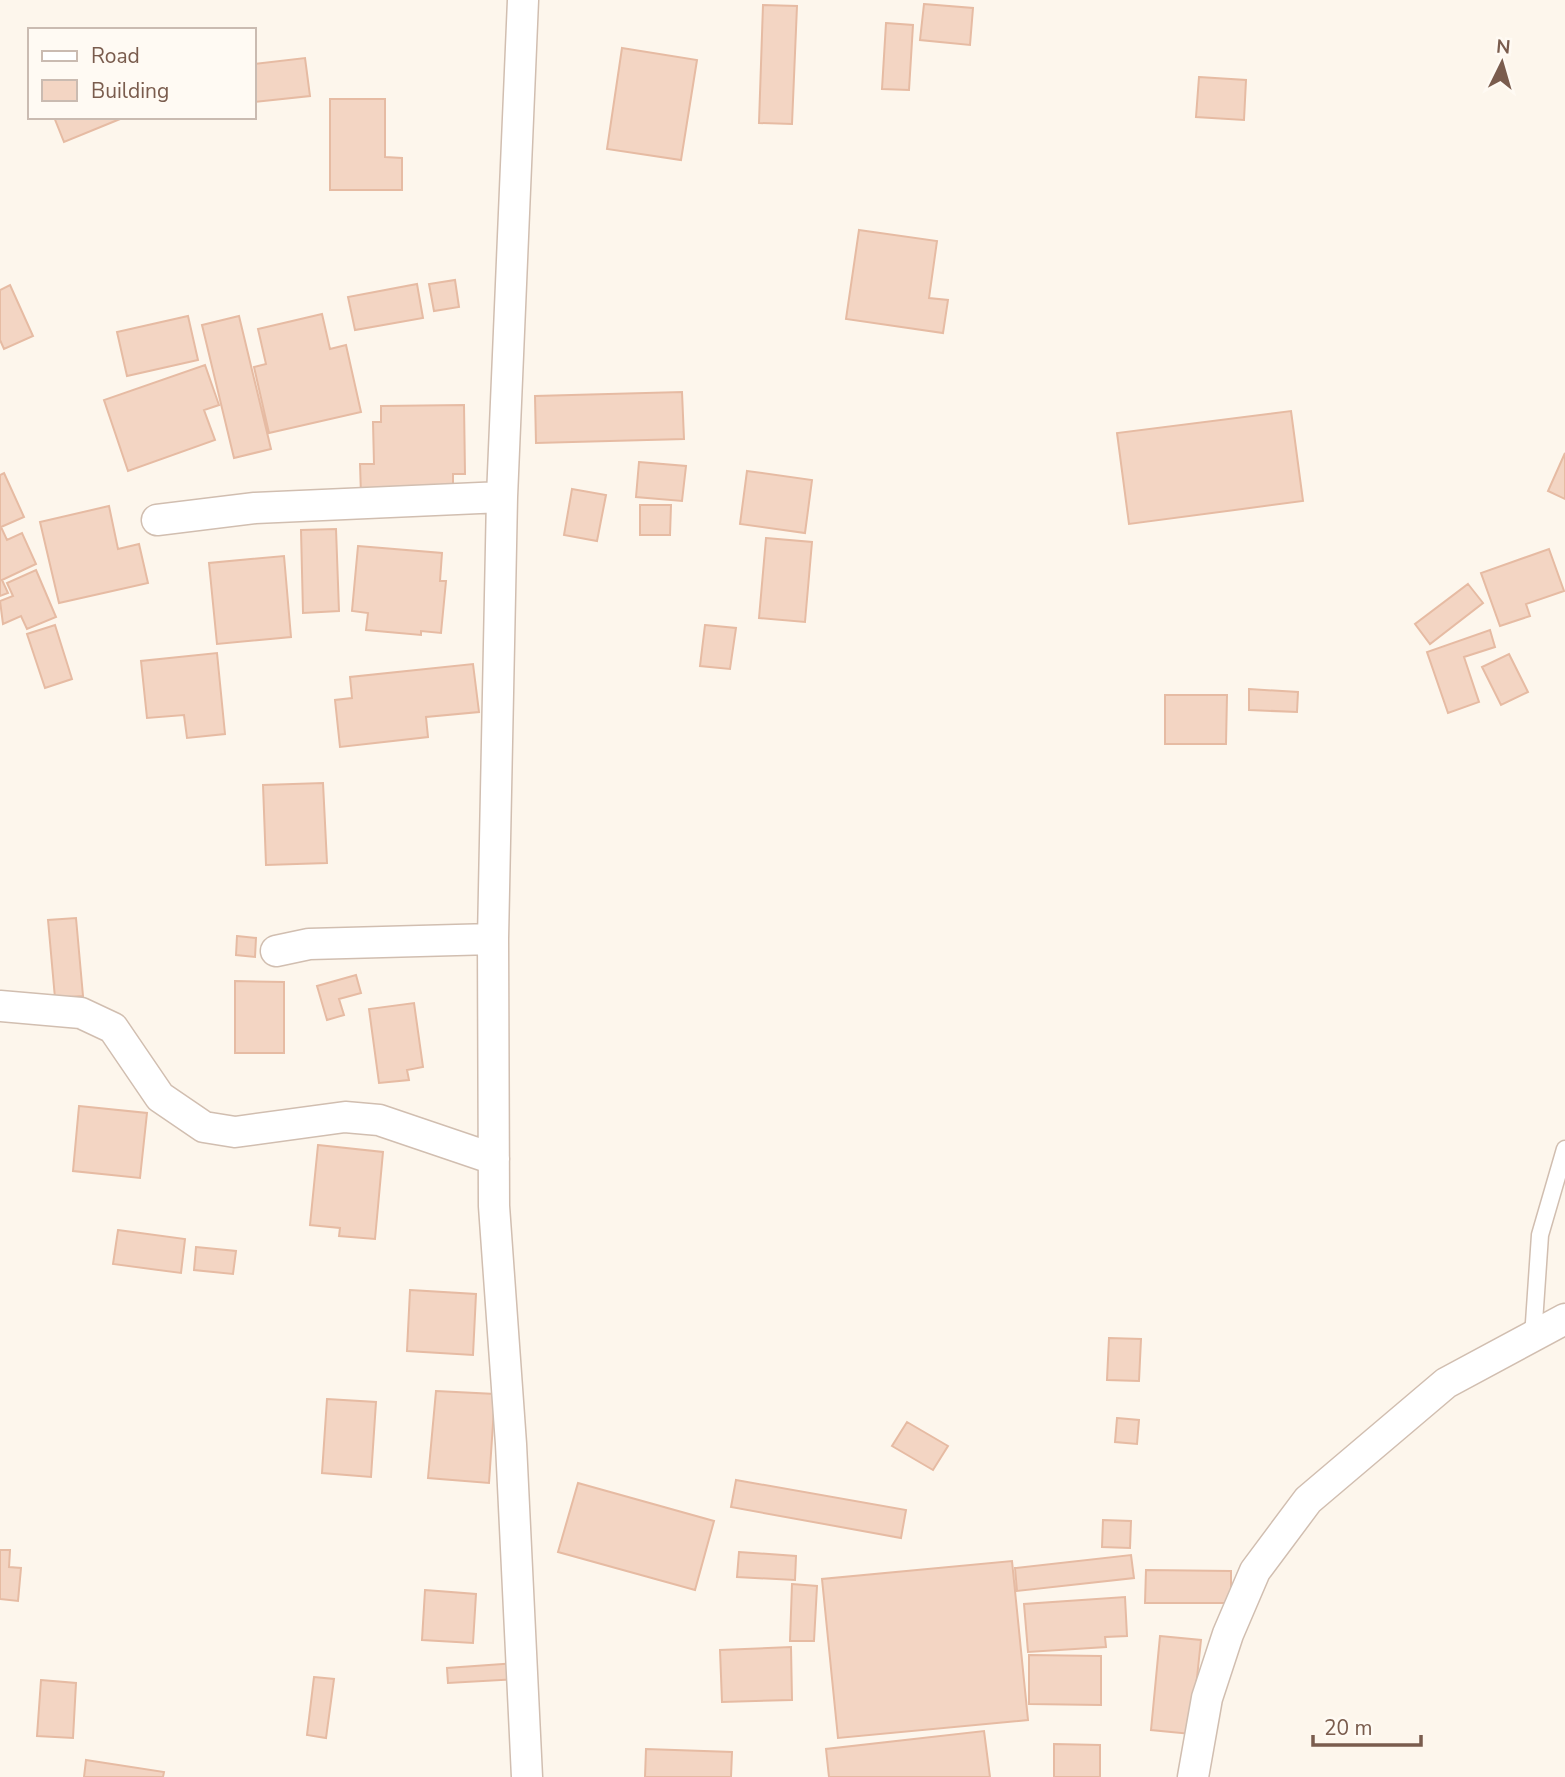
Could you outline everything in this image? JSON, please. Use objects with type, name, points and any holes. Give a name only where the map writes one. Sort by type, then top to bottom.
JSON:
[{"type":"street","points":[[523,0],[502,497],[493,939],[494,1159],[527,1777]]},
{"type":"street","points":[[157,520],[281,507],[502,497]]},
{"type":"street","points":[[276,951],[309,944],[493,939]]},
{"type":"street","points":[[0,1006],[81,1013],[113,1028],[160,1097],[204,1128],[235,1132],[345,1117],[379,1120],[494,1159]]},
{"type":"street","points":[[1193,1777],[1207,1698],[1228,1634],[1255,1571],[1308,1500],[1446,1383],[1565,1319]]},
{"type":"lane","points":[[1533,1337],[1540,1235],[1565,1149]]},
{"type":"building","points":[[924,4],[973,8],[970,45],[920,40]]},
{"type":"building","points":[[763,5],[797,6],[792,124],[759,123]]},
{"type":"building","points":[[886,23],[913,25],[909,90],[882,89]]},
{"type":"building","points":[[622,48],[697,60],[681,160],[607,149]]},
{"type":"building","points":[[305,58],[310,96],[256,102],[256,64]]},
{"type":"building","points":[[1199,77],[1246,80],[1244,120],[1196,117]]},
{"type":"building","points":[[330,99],[385,99],[385,157],[402,158],[402,190],[330,190]]},
{"type":"building","points":[[55,119],[120,119],[64,142]]},
{"type":"building","points":[[859,230],[937,241],[929,298],[948,300],[943,333],[846,319]]},
{"type":"building","points":[[455,280],[459,307],[434,311],[429,284]]},
{"type":"building","points":[[417,284],[423,318],[355,330],[348,297]]},
{"type":"building","points":[[10,285],[33,336],[4,349],[0,340],[0,290]]},
{"type":"building","points":[[322,314],[330,349],[346,345],[361,412],[269,433],[254,367],[266,364],[258,329]]},
{"type":"building","points":[[188,316],[198,360],[127,376],[117,332]]},
{"type":"building","points":[[239,316],[271,449],[234,458],[202,325]]},
{"type":"building","points":[[205,365],[219,405],[204,410],[215,440],[128,471],[104,400]]},
{"type":"building","points":[[682,392],[684,439],[536,443],[535,396]]},
{"type":"building","points":[[464,405],[465,474],[453,474],[453,495],[361,495],[360,464],[374,464],[373,422],[381,422],[381,406]]},
{"type":"building","points":[[1291,411],[1303,501],[1129,524],[1117,433]]},
{"type":"building","points":[[1565,453],[1565,499],[1548,491]]},
{"type":"building","points":[[639,462],[686,466],[682,501],[636,497]]},
{"type":"building","points":[[747,471],[812,480],[805,533],[740,524]]},
{"type":"building","points":[[4,473],[24,517],[1,527],[7,540],[22,533],[36,564],[2,580],[8,593],[0,596],[0,475]]},
{"type":"building","points":[[572,489],[606,495],[597,541],[564,535]]},
{"type":"building","points":[[640,505],[671,505],[670,535],[640,535]]},
{"type":"building","points":[[109,506],[118,549],[139,544],[148,583],[59,603],[40,522]]},
{"type":"building","points":[[336,529],[339,611],[303,613],[301,530]]},
{"type":"building","points":[[766,538],[812,542],[805,622],[759,618]]},
{"type":"building","points":[[358,546],[442,553],[440,581],[446,581],[441,633],[421,631],[421,635],[366,630],[368,613],[352,611]]},
{"type":"building","points":[[1549,549],[1564,591],[1526,604],[1530,616],[1500,626],[1481,573]]},
{"type":"building","points":[[284,556],[291,637],[217,644],[209,563]]},
{"type":"building","points":[[36,570],[56,617],[27,629],[21,616],[3,624],[0,601],[13,596],[7,583]]},
{"type":"building","points":[[1468,584],[1483,603],[1430,644],[1415,624]]},
{"type":"building","points":[[55,625],[72,679],[45,688],[27,634]]},
{"type":"building","points":[[705,625],[736,628],[730,669],[700,666]]},
{"type":"building","points":[[1490,630],[1495,647],[1464,657],[1479,702],[1448,713],[1427,652]]},
{"type":"building","points":[[217,653],[225,734],[187,738],[184,715],[147,718],[141,661]]},
{"type":"building","points":[[1509,654],[1528,692],[1501,705],[1482,667]]},
{"type":"building","points":[[473,664],[479,712],[426,717],[428,737],[340,747],[335,700],[352,698],[350,677]]},
{"type":"building","points":[[1249,689],[1298,692],[1297,712],[1249,710]]},
{"type":"building","points":[[1165,695],[1227,695],[1226,744],[1165,744]]},
{"type":"building","points":[[323,783],[327,863],[266,865],[263,785]]},
{"type":"building","points":[[76,918],[83,996],[55,998],[48,920]]},
{"type":"building","points":[[237,936],[256,938],[255,957],[236,955]]},
{"type":"building","points":[[356,975],[361,993],[339,999],[344,1015],[327,1020],[317,986]]},
{"type":"building","points":[[235,981],[284,982],[284,1053],[235,1053]]},
{"type":"building","points":[[414,1003],[423,1067],[407,1070],[409,1080],[379,1083],[369,1009]]},
{"type":"building","points":[[79,1106],[147,1113],[140,1178],[73,1171]]},
{"type":"building","points":[[318,1145],[383,1152],[375,1239],[339,1236],[340,1228],[310,1225]]},
{"type":"building","points":[[118,1230],[185,1239],[181,1273],[113,1264]]},
{"type":"building","points":[[196,1247],[236,1251],[233,1274],[194,1270]]},
{"type":"building","points":[[410,1290],[476,1294],[473,1355],[407,1351]]},
{"type":"building","points":[[1109,1338],[1141,1339],[1139,1381],[1107,1380]]},
{"type":"building","points":[[436,1391],[495,1394],[489,1483],[428,1478]]},
{"type":"building","points":[[327,1399],[376,1402],[371,1477],[322,1473]]},
{"type":"building","points":[[1117,1418],[1139,1420],[1137,1444],[1115,1442]]},
{"type":"building","points":[[907,1422],[948,1446],[933,1470],[892,1446]]},
{"type":"building","points":[[736,1480],[906,1510],[901,1538],[731,1507]]},
{"type":"building","points":[[578,1483],[714,1521],[695,1590],[558,1552]]},
{"type":"building","points":[[1103,1520],[1131,1521],[1130,1548],[1102,1547]]},
{"type":"building","points":[[0,1550],[10,1550],[9,1567],[21,1568],[18,1601],[0,1599]]},
{"type":"building","points":[[739,1552],[796,1556],[795,1580],[737,1577]]},
{"type":"building","points":[[1131,1555],[1134,1578],[1017,1591],[1015,1568]]},
{"type":"building","points":[[1012,1561],[1028,1720],[838,1738],[822,1579]]},
{"type":"building","points":[[1146,1570],[1231,1571],[1231,1603],[1145,1603]]},
{"type":"building","points":[[792,1584],[817,1586],[814,1641],[790,1641]]},
{"type":"building","points":[[425,1590],[476,1594],[473,1643],[422,1640]]},
{"type":"building","points":[[1125,1597],[1127,1636],[1105,1637],[1106,1647],[1028,1652],[1024,1604]]},
{"type":"building","points":[[1160,1636],[1201,1640],[1191,1734],[1151,1730]]},
{"type":"building","points":[[791,1647],[792,1700],[722,1702],[720,1650]]},
{"type":"building","points":[[1029,1655],[1101,1656],[1101,1705],[1029,1704]]},
{"type":"building","points":[[517,1663],[518,1679],[448,1683],[447,1668]]},
{"type":"building","points":[[314,1677],[334,1679],[326,1738],[307,1735]]},
{"type":"building","points":[[41,1680],[76,1683],[73,1738],[37,1736]]},
{"type":"building","points":[[984,1731],[990,1777],[829,1777],[826,1749]]},
{"type":"building","points":[[1054,1744],[1100,1745],[1100,1777],[1054,1777]]},
{"type":"building","points":[[646,1749],[732,1752],[731,1777],[645,1777]]},
{"type":"building","points":[[86,1760],[164,1772],[163,1777],[84,1777]]}]
